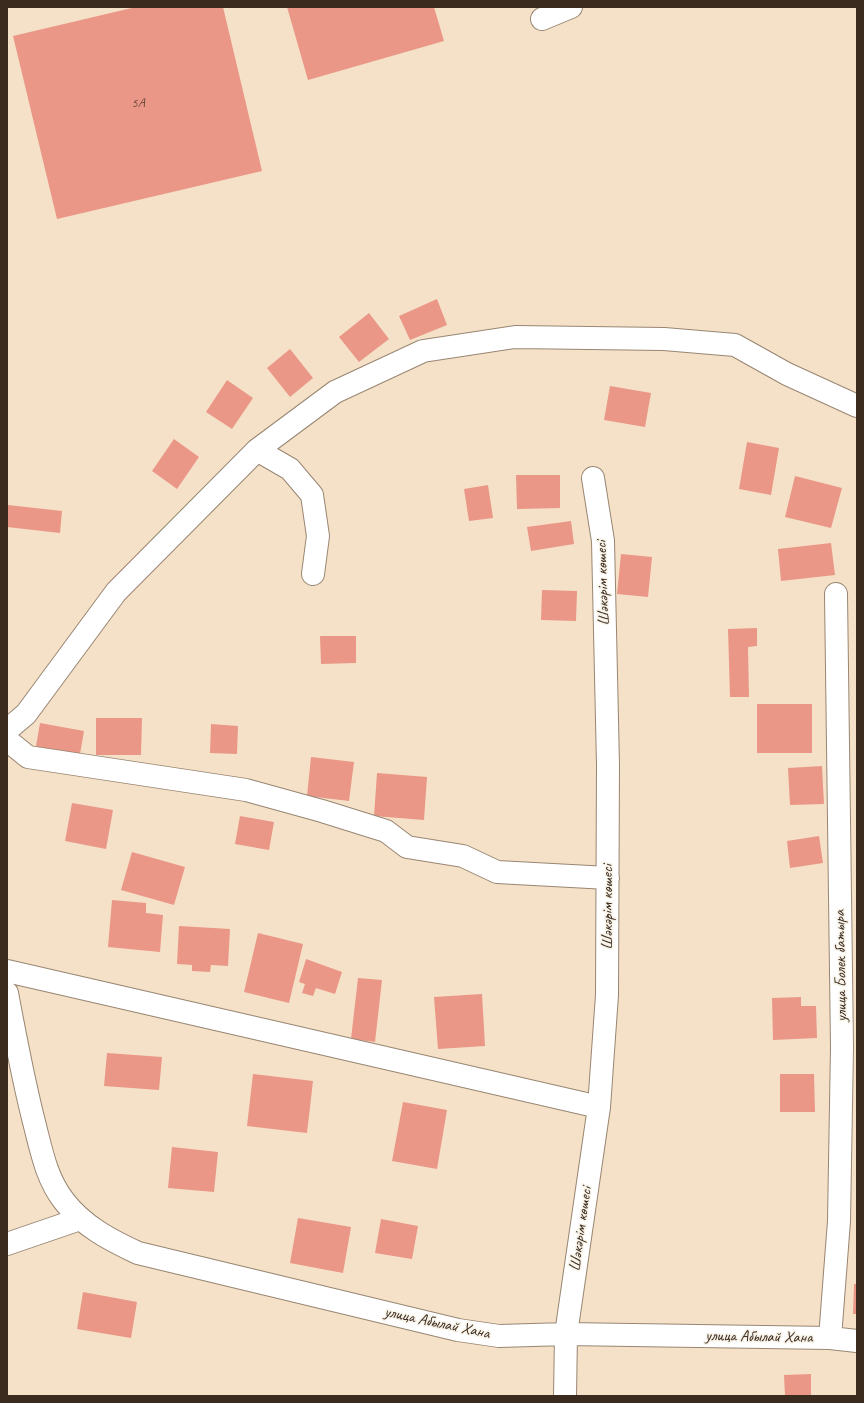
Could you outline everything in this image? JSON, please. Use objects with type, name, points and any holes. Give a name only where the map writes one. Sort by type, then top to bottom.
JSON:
[{"type":"street","points":[[542,18],[571,7]]},
{"type":"street","points":[[7,730],[26,714],[116,592],[257,450],[335,392],[423,351],[515,337],[664,340],[734,345],[787,374],[857,406]]},
{"type":"street","points":[[257,450],[290,468],[312,495],[318,536],[313,574]]},
{"type":"street","name":"Шәкәрім көшесі","points":[[565,1396],[566,1334],[599,1107],[607,995],[608,765],[603,541],[593,478]]},
{"type":"street","name":"улица Болек батыра","points":[[830,1338],[839,1221],[842,1047],[836,594]]},
{"type":"street","points":[[7,740],[28,757],[246,790],[322,811],[386,831],[407,847],[463,856],[497,872],[608,878]]},
{"type":"street","points":[[7,971],[599,1107]]},
{"type":"street","name":"улица Абылай Хана","points":[[7,993],[15,1084],[52,1182],[63,1201],[80,1220],[115,1243],[138,1253],[458,1330],[499,1336],[566,1334],[830,1338],[857,1341]]},
{"type":"street","points":[[7,1244],[80,1220]]},
{"type":"building","points":[[136,7],[223,7],[262,171],[57,219],[13,36]]},
{"type":"building","points":[[287,7],[434,7],[444,41],[308,80]]},
{"type":"building","points":[[437,299],[447,325],[410,340],[399,316]]},
{"type":"building","points":[[369,313],[389,339],[359,362],[339,337]]},
{"type":"building","points":[[290,349],[313,378],[290,397],[267,368]]},
{"type":"building","points":[[227,380],[253,398],[232,429],[206,412]]},
{"type":"building","points":[[610,386],[651,393],[645,427],[604,420]]},
{"type":"building","points":[[174,439],[199,457],[177,489],[152,471]]},
{"type":"building","points":[[747,442],[779,448],[771,495],[739,489]]},
{"type":"building","points":[[516,475],[560,475],[560,508],[517,509]]},
{"type":"building","points":[[795,476],[842,488],[831,528],[785,517]]},
{"type":"building","points":[[488,485],[493,518],[469,521],[464,489]]},
{"type":"building","points":[[8,505],[62,511],[60,533],[7,527]]},
{"type":"building","points":[[571,521],[574,544],[531,551],[527,527]]},
{"type":"building","points":[[831,543],[835,575],[781,581],[778,549]]},
{"type":"building","points":[[621,554],[652,557],[648,597],[617,594]]},
{"type":"building","points":[[542,590],[577,591],[576,621],[541,620]]},
{"type":"building","points":[[757,628],[757,646],[748,647],[749,697],[730,697],[728,629]]},
{"type":"building","points":[[320,636],[356,636],[356,663],[321,664]]},
{"type":"building","points":[[757,704],[812,704],[812,753],[757,753]]},
{"type":"building","points":[[96,718],[142,718],[141,755],[96,755]]},
{"type":"building","points":[[40,723],[84,731],[79,760],[35,752]]},
{"type":"building","points":[[211,724],[238,726],[237,754],[210,753]]},
{"type":"building","points":[[311,757],[354,762],[349,801],[307,796]]},
{"type":"building","points":[[822,766],[824,804],[790,805],[788,768]]},
{"type":"building","points":[[377,773],[427,777],[424,820],[374,816]]},
{"type":"building","points":[[72,803],[113,810],[106,849],[65,841]]},
{"type":"building","points":[[240,816],[274,822],[269,850],[235,844]]},
{"type":"building","points":[[819,836],[823,863],[790,868],[787,841]]},
{"type":"building","points":[[132,852],[185,867],[174,905],[121,890]]},
{"type":"building","points":[[112,900],[146,903],[146,913],[163,915],[160,952],[108,947]]},
{"type":"building","points":[[179,926],[230,929],[228,966],[211,965],[210,972],[192,971],[192,965],[177,964]]},
{"type":"building","points":[[258,933],[303,944],[289,1003],[244,992]]},
{"type":"building","points":[[306,959],[342,972],[335,994],[316,988],[313,996],[302,993],[305,984],[299,982]]},
{"type":"building","points":[[358,978],[382,980],[375,1042],[351,1039]]},
{"type":"building","points":[[482,994],[485,1046],[438,1049],[434,997]]},
{"type":"building","points":[[801,997],[801,1006],[816,1006],[817,1038],[773,1040],[772,998]]},
{"type":"building","points":[[107,1053],[162,1057],[159,1090],[104,1086]]},
{"type":"building","points":[[253,1074],[313,1081],[307,1133],[247,1126]]},
{"type":"building","points":[[780,1074],[814,1074],[815,1112],[780,1112]]},
{"type":"building","points":[[403,1102],[447,1110],[437,1169],[392,1161]]},
{"type":"building","points":[[172,1147],[218,1152],[214,1192],[168,1188]]},
{"type":"building","points":[[298,1218],[351,1227],[343,1273],[290,1263]]},
{"type":"building","points":[[381,1219],[418,1226],[412,1259],[375,1253]]},
{"type":"building","points":[[854,1284],[857,1284],[857,1314],[853,1314]]},
{"type":"building","points":[[83,1292],[137,1302],[131,1338],[77,1329]]},
{"type":"building","points":[[811,1374],[811,1396],[785,1396],[784,1375]]}]
